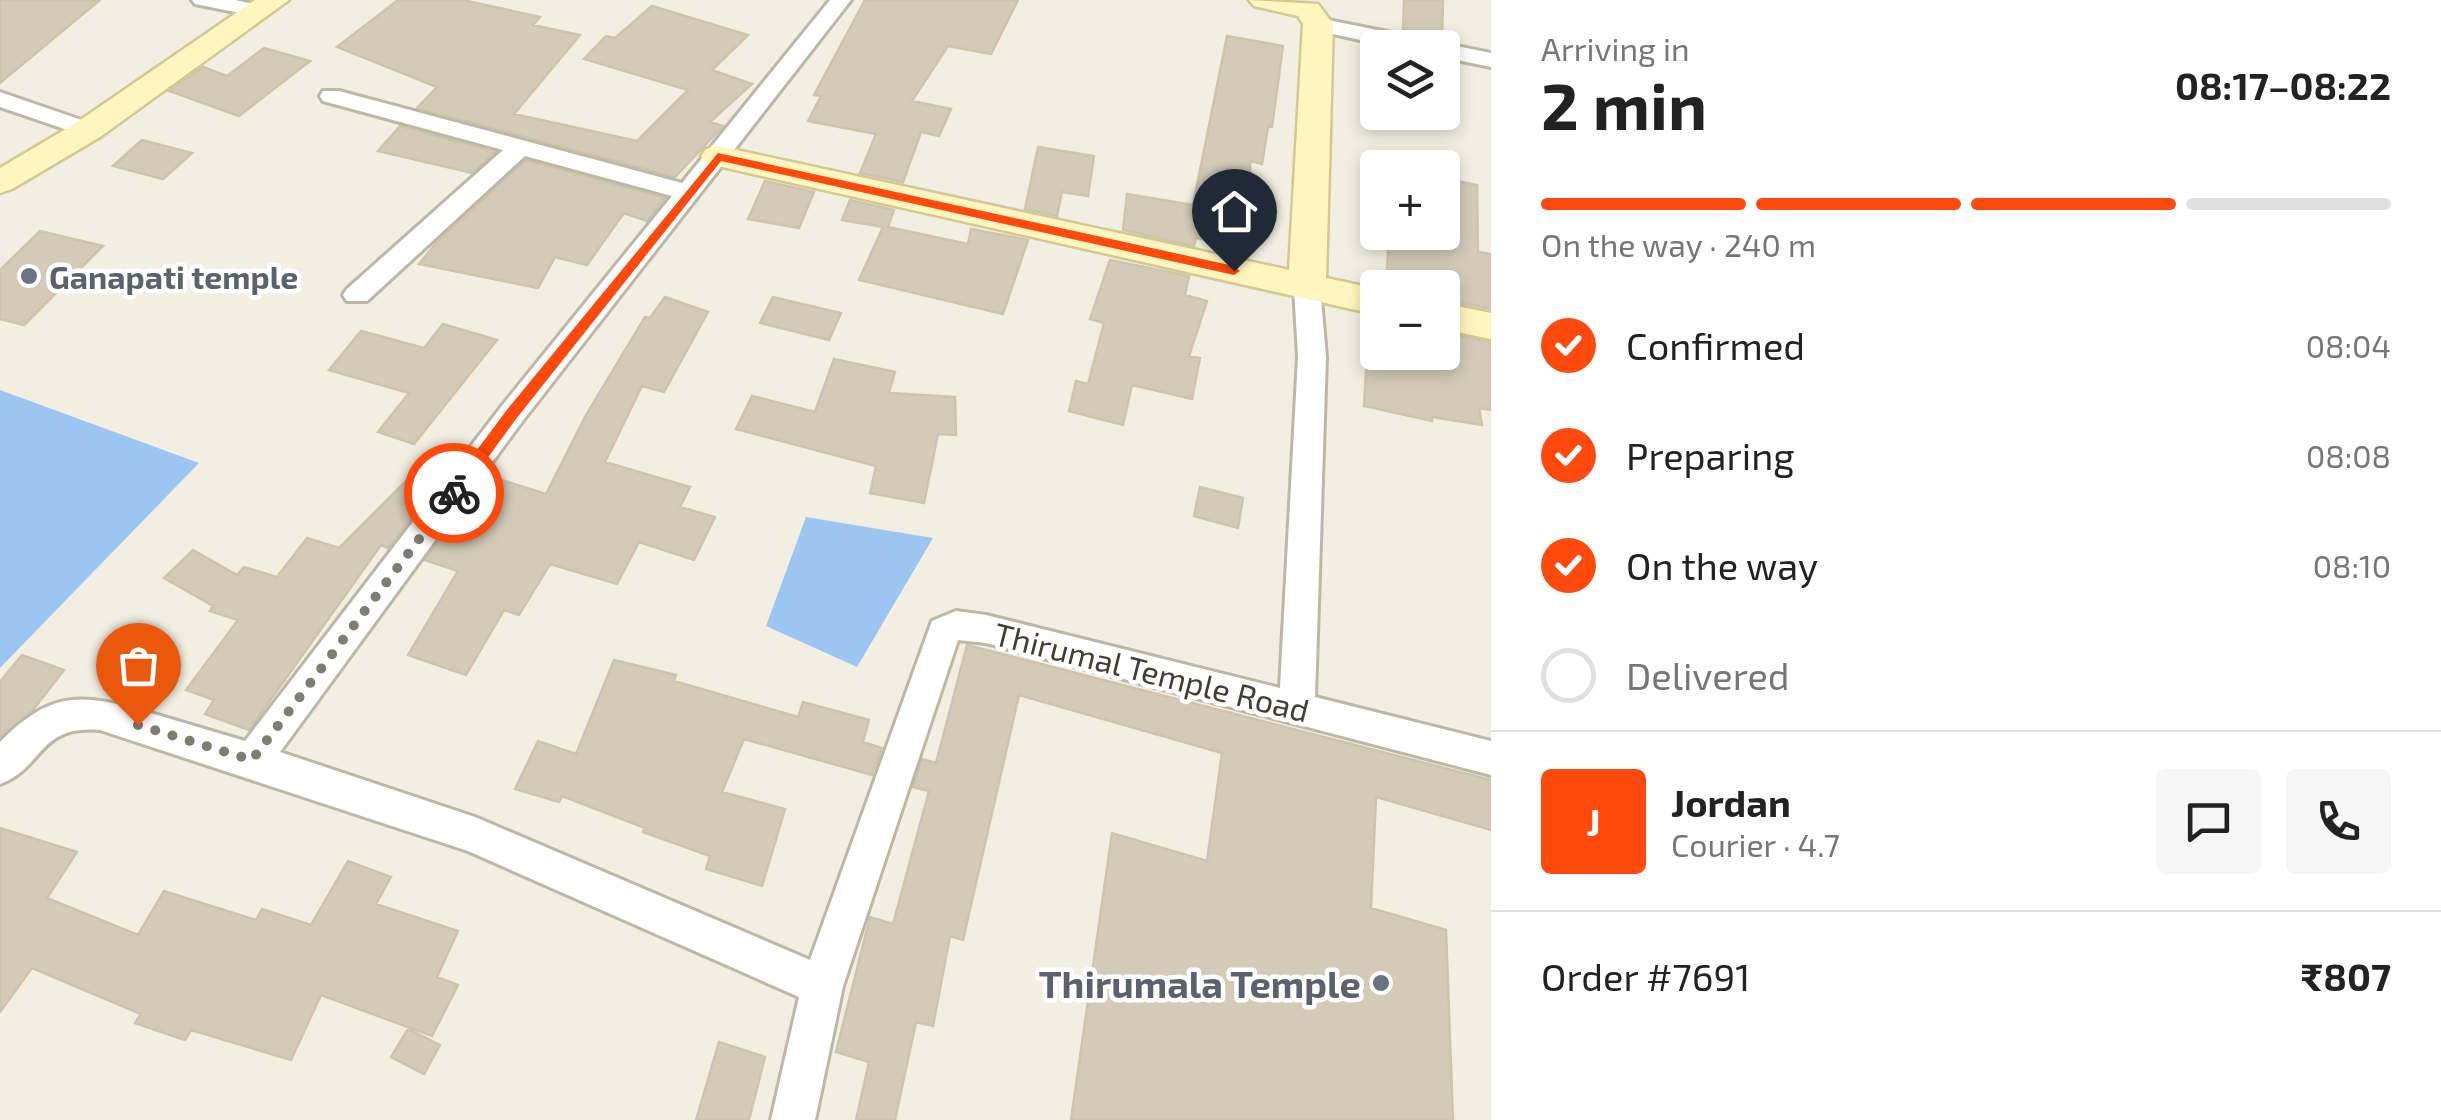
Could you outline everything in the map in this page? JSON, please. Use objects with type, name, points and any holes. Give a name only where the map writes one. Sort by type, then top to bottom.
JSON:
[{"type":"main road","points":[[1264,0],[1313,11],[1307,287]]},
{"type":"main road","points":[[0,182],[88,130],[267,6]]},
{"type":"main road","points":[[718,156],[1360,298]]},
{"type":"main road","points":[[1460,320],[1491,326]]},
{"type":"street","points":[[202,0],[267,6]]},
{"type":"street","points":[[252,760],[511,415],[691,193],[832,2]]},
{"type":"street","points":[[1313,11],[1373,30]]},
{"type":"street","points":[[1460,54],[1491,60]]},
{"type":"street","points":[[332,96],[691,193]]},
{"type":"street","points":[[0,99],[88,130]]},
{"type":"street","points":[[357,295],[521,146]]},
{"type":"street","points":[[1297,707],[1312,357],[1307,287]]},
{"type":"street","name":"Thirumal Temple Road","points":[[792,1120],[822,986],[944,631],[956,625],[986,629],[1491,758]]},
{"type":"street","points":[[0,767],[47,720],[74,710],[252,760],[476,834],[822,986]]},
{"type":"water","points":[[0,390],[199,463],[0,668]]},
{"type":"water","points":[[806,517],[933,538],[857,667],[766,626]]},
{"type":"building","points":[[0,0],[100,0],[0,83]]},
{"type":"building","points":[[398,0],[463,0],[540,17],[533,25],[580,35],[514,114],[637,141],[688,90],[584,59],[606,36],[615,38],[652,6],[748,35],[712,70],[752,84],[710,122],[723,126],[675,177],[417,108],[437,87],[337,47]]},
{"type":"building","points":[[865,0],[1018,0],[991,54],[948,46],[912,101],[951,109],[939,136],[921,132],[903,182],[860,173],[876,134],[808,121],[821,96],[814,95]]},
{"type":"building","points":[[1404,0],[1443,0],[1442,30],[1403,30]]},
{"type":"building","points":[[1227,36],[1283,46],[1272,127],[1268,126],[1262,164],[1250,161],[1249,246],[1196,238],[1194,246],[1123,230],[1127,194],[1193,205]]},
{"type":"building","points":[[264,48],[310,61],[239,116],[169,91],[203,67],[227,76]]},
{"type":"building","points":[[400,126],[495,152],[472,173],[378,151]]},
{"type":"building","points":[[142,140],[192,153],[163,179],[113,166]]},
{"type":"building","points":[[1038,147],[1094,156],[1088,196],[1062,192],[1057,216],[1025,209]]},
{"type":"building","points":[[526,160],[665,198],[647,221],[624,213],[587,265],[555,257],[538,288],[419,264],[437,242]]},
{"type":"building","points":[[765,181],[814,192],[799,228],[748,219]]},
{"type":"building","points":[[1460,182],[1477,185],[1478,252],[1491,254],[1491,309],[1460,303],[1460,270],[1387,270],[1388,250],[1460,250]]},
{"type":"building","points":[[850,200],[894,210],[888,227],[968,244],[971,229],[1028,240],[1003,314],[859,280],[883,227],[842,220]]},
{"type":"building","points":[[40,231],[103,246],[24,325],[0,319],[0,270]]},
{"type":"building","points":[[1110,260],[1189,276],[1185,295],[1207,301],[1189,356],[1200,358],[1192,399],[1132,385],[1123,425],[1069,411],[1076,381],[1088,384],[1104,323],[1090,319]]},
{"type":"building","points":[[665,297],[708,312],[664,392],[642,386],[605,462],[690,487],[680,507],[715,517],[694,560],[639,542],[617,584],[550,564],[519,615],[504,610],[466,675],[408,655],[458,571],[425,560],[489,476],[546,494],[586,415],[645,317],[650,318]]},
{"type":"building","points":[[773,297],[841,313],[829,340],[760,323]]},
{"type":"building","points":[[443,324],[497,340],[414,444],[378,432],[409,393],[329,370],[361,331],[424,348]]},
{"type":"building","points":[[1460,336],[1491,342],[1491,410],[1479,408],[1482,425],[1432,417],[1432,421],[1364,406],[1366,370],[1460,370]]},
{"type":"building","points":[[834,359],[895,372],[889,393],[955,397],[956,435],[938,434],[924,503],[870,493],[876,466],[736,429],[752,396],[815,412]]},
{"type":"building","points":[[409,478],[428,496],[388,548],[381,545],[249,730],[205,714],[214,700],[186,690],[238,620],[210,611],[213,606],[164,578],[193,550],[237,575],[244,567],[277,577],[307,538],[339,548]]},
{"type":"building","points":[[1200,487],[1243,498],[1238,528],[1194,516]]},
{"type":"building","points":[[967,645],[1491,780],[1491,830],[1376,797],[1371,908],[1446,930],[1453,1120],[1071,1120],[1112,833],[1207,861],[1222,753],[1019,695],[963,940],[950,936],[933,1026],[916,1022],[895,1120],[856,1120],[869,1062],[836,1052],[870,917],[893,924],[929,791],[913,787],[922,759],[936,763]]},
{"type":"building","points":[[22,655],[64,670],[32,711],[0,737],[0,682]]},
{"type":"building","points":[[614,660],[676,675],[674,681],[798,717],[803,702],[869,720],[863,742],[882,748],[872,775],[744,739],[722,792],[785,809],[762,886],[706,869],[710,856],[643,832],[645,828],[562,796],[559,802],[515,789],[538,741],[576,754]]},
{"type":"building","points":[[0,828],[77,852],[47,898],[138,935],[164,891],[256,920],[262,909],[311,925],[348,861],[391,877],[376,904],[458,931],[437,977],[458,985],[432,1036],[321,995],[291,1060],[191,1030],[185,1040],[135,1023],[141,1014],[32,968],[0,1012]]},
{"type":"building","points":[[408,1029],[440,1045],[424,1074],[391,1057]]},
{"type":"building","points":[[719,1042],[765,1057],[749,1120],[696,1120]]},
{"type":"way so far","points":[[138,725],[252,760],[454,493]]},
{"type":"place","name":"Ganapati temple","points":[[29,276]]},
{"type":"place","name":"Thirumala Temple","points":[[1381,983]]},
{"type":"route","points":[[454,493],[511,415],[718,156],[1234,271]]}]
